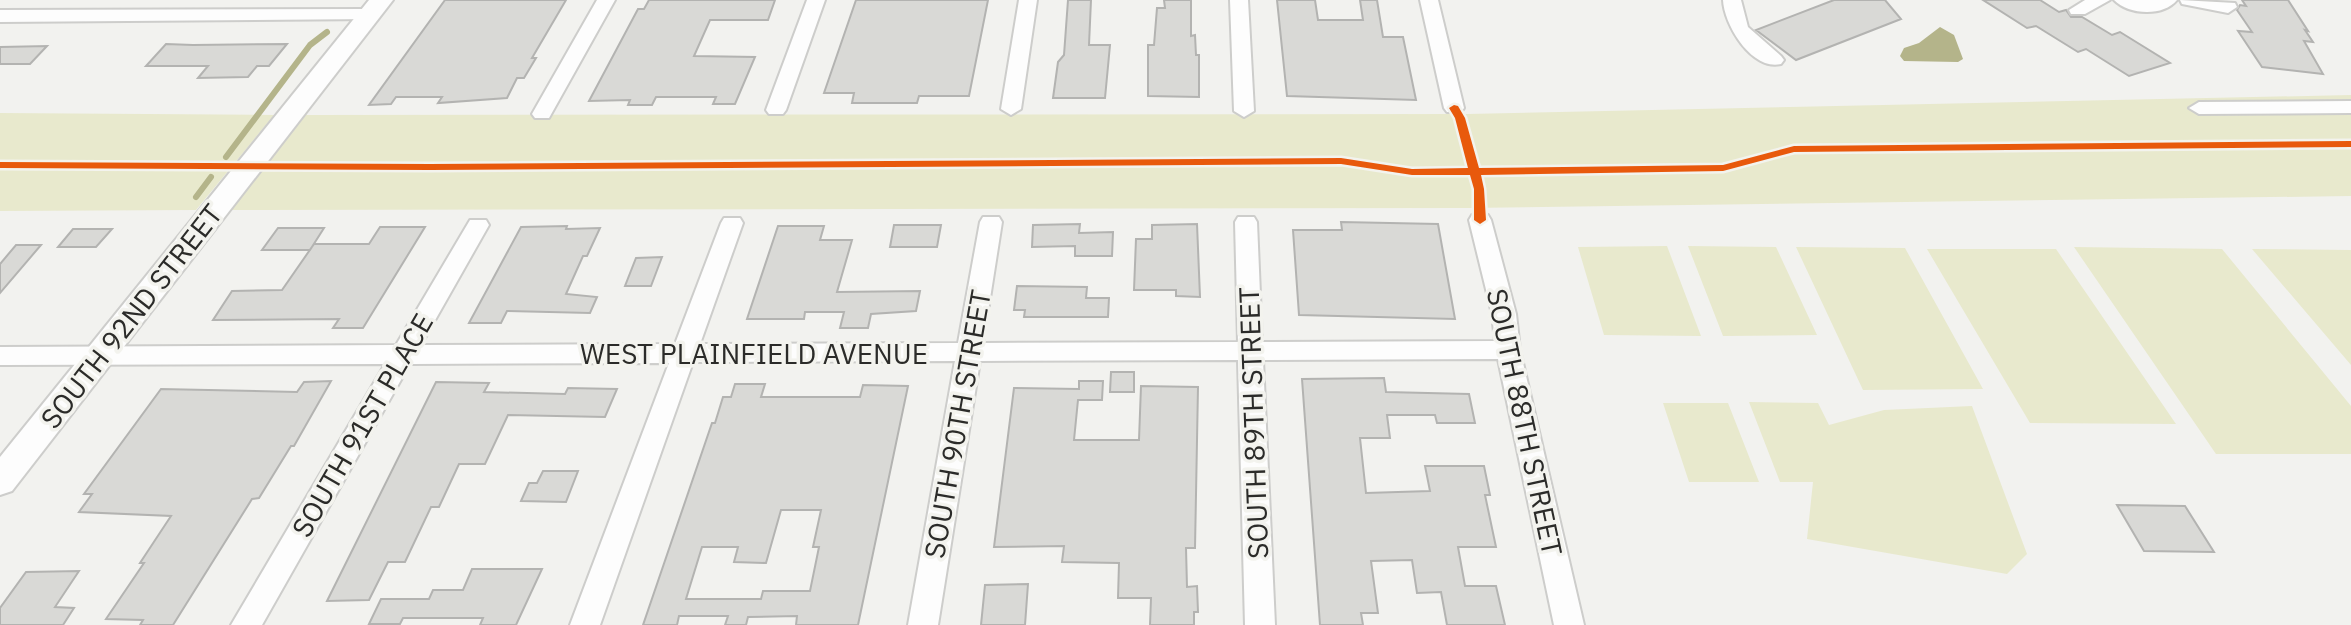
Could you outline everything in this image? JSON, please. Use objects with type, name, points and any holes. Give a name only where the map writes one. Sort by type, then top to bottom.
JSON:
[{"type":"main road","name":"SOUTH 92ND STREET","points":[[0,481],[375,7]]},
{"type":"street","points":[[542,114],[606,0]]},
{"type":"street","points":[[776,110],[816,0]]},
{"type":"street","points":[[1011,109],[1028,0]]},
{"type":"street","points":[[1239,0],[1244,111]]},
{"type":"street","points":[[1429,0],[1454,108]]},
{"type":"street","points":[[1732,0],[1733,19],[1745,38],[1774,60]]},
{"type":"street","points":[[2078,10],[2101,0]]},
{"type":"street","points":[[2123,0],[2161,6],[2168,0]]},
{"type":"street","points":[[2189,0],[2228,7]]},
{"type":"street","points":[[0,16],[375,7]]},
{"type":"street","points":[[2199,108],[2351,107]]},
{"type":"street","name":"SOUTH 88TH STREET","points":[[1480,220],[1504,314],[1508,350],[1569,625]]},
{"type":"street","name":"SOUTH 90TH STREET","points":[[923,625],[991,222]]},
{"type":"street","name":"SOUTH 89TH STREET","points":[[1246,222],[1260,625]]},
{"type":"street","points":[[585,625],[732,223]]},
{"type":"street","name":"SOUTH 91ST PLACE","points":[[246,625],[478,225]]},
{"type":"street","name":"WEST PLAINFIELD AVENUE","points":[[0,356],[1508,350]]},
{"type":"shaded area","points":[[1940,27],[1954,35],[1963,59],[1958,62],[1904,61],[1900,56],[1904,48],[1919,43]]},
{"type":"shaded area","points":[[2351,95],[2351,196],[1467,208],[229,210],[306,115],[1467,114]]},
{"type":"shaded area","points":[[0,113],[274,115],[196,210],[0,211]]},
{"type":"shaded area","points":[[1667,246],[1701,336],[1604,335],[1578,247]]},
{"type":"shaded area","points":[[1688,246],[1776,247],[1817,335],[1723,336]]},
{"type":"shaded area","points":[[1796,247],[1905,248],[1983,389],[1863,390]]},
{"type":"shaded area","points":[[2074,247],[2222,249],[2351,406],[2351,454],[2216,454]]},
{"type":"shaded area","points":[[1927,249],[2056,249],[2176,424],[2030,423]]},
{"type":"shaded area","points":[[2252,249],[2351,250],[2351,365]]},
{"type":"shaded area","points":[[1749,402],[1818,403],[1829,425],[1884,410],[1972,406],[2027,554],[2007,574],[1807,539],[1813,482],[1780,482]]},
{"type":"shaded area","points":[[1663,403],[1728,403],[1759,482],[1689,482]]},
{"type":"building","points":[[445,0],[566,0],[532,58],[536,58],[524,78],[517,78],[507,98],[438,103],[442,97],[396,97],[391,104],[369,105]]},
{"type":"building","points":[[649,0],[775,0],[768,20],[710,20],[694,56],[755,57],[735,104],[713,104],[716,97],[656,97],[652,105],[628,105],[630,100],[589,101],[638,9],[644,9]]},
{"type":"building","points":[[856,0],[988,0],[969,96],[919,96],[917,103],[852,103],[854,93],[824,93]]},
{"type":"building","points":[[1068,0],[1091,0],[1089,45],[1110,45],[1105,98],[1053,98],[1058,62],[1064,55]]},
{"type":"building","points":[[1164,0],[1191,0],[1191,36],[1195,35],[1196,55],[1199,55],[1199,97],[1148,96],[1148,45],[1154,45],[1157,8],[1165,8]]},
{"type":"building","points":[[1277,0],[1315,0],[1318,20],[1363,20],[1360,0],[1377,0],[1383,37],[1403,37],[1416,100],[1287,96]]},
{"type":"building","points":[[1834,0],[1885,0],[1901,19],[1796,60],[1756,30]]},
{"type":"building","points":[[1983,0],[2040,0],[2059,12],[2066,10],[2071,17],[2082,17],[2112,35],[2120,32],[2170,63],[2129,76],[2086,49],[2078,52],[2036,26],[2027,28]]},
{"type":"building","points":[[2242,0],[2288,0],[2308,31],[2305,30],[2313,42],[2304,41],[2323,74],[2262,67],[2238,31],[2252,32],[2237,10],[2240,5],[2246,6]]},
{"type":"building","points":[[166,44],[287,44],[269,66],[257,66],[248,77],[198,78],[208,66],[146,66]]},
{"type":"building","points":[[47,46],[30,64],[0,64],[0,47]]},
{"type":"building","points":[[1341,222],[1438,224],[1455,319],[1299,315],[1293,230],[1342,230]]},
{"type":"building","points":[[1080,224],[1079,233],[1113,232],[1112,256],[1075,256],[1075,246],[1032,247],[1033,225]]},
{"type":"building","points":[[1197,224],[1200,297],[1176,296],[1176,290],[1134,290],[1136,239],[1152,239],[1152,225]]},
{"type":"building","points":[[894,225],[941,225],[937,247],[890,247]]},
{"type":"building","points":[[567,226],[566,229],[600,228],[566,294],[597,297],[590,313],[507,311],[501,323],[469,323],[521,227]]},
{"type":"building","points":[[778,226],[824,226],[820,240],[852,240],[837,292],[920,291],[916,311],[871,314],[868,328],[840,328],[844,312],[805,312],[804,319],[747,319]]},
{"type":"building","points":[[380,227],[425,227],[363,328],[333,328],[339,319],[213,320],[232,291],[282,290],[314,244],[369,244]]},
{"type":"building","points":[[278,228],[324,228],[310,250],[262,250]]},
{"type":"building","points":[[73,229],[112,229],[96,247],[58,247]]},
{"type":"building","points":[[16,245],[41,245],[0,293],[0,264]]},
{"type":"building","points":[[662,257],[651,286],[625,286],[636,258]]},
{"type":"building","points":[[1017,286],[1087,287],[1086,298],[1109,298],[1108,317],[1024,317],[1025,310],[1014,310]]},
{"type":"building","points":[[1111,372],[1134,372],[1134,392],[1110,392]]},
{"type":"building","points":[[1384,378],[1386,392],[1469,394],[1475,423],[1437,423],[1435,415],[1387,415],[1390,438],[1360,438],[1366,493],[1430,491],[1425,466],[1484,466],[1490,495],[1485,495],[1496,547],[1458,547],[1465,586],[1496,586],[1505,625],[1447,625],[1441,592],[1417,593],[1412,560],[1371,561],[1378,613],[1361,613],[1363,625],[1320,625],[1302,379]]},
{"type":"building","points":[[331,381],[294,446],[291,446],[259,498],[252,499],[173,625],[140,625],[143,620],[106,619],[171,516],[79,512],[92,494],[84,494],[161,389],[297,392],[304,382]]},
{"type":"building","points":[[1079,381],[1103,381],[1102,400],[1078,400],[1074,440],[1139,440],[1141,386],[1198,387],[1195,548],[1186,548],[1187,587],[1197,586],[1198,612],[1194,612],[1194,625],[1150,625],[1151,598],[1118,598],[1119,563],[1062,562],[1064,546],[994,547],[1014,388],[1079,389]]},
{"type":"building","points":[[436,382],[489,383],[484,392],[565,394],[568,388],[617,389],[605,417],[508,415],[485,464],[459,464],[439,507],[431,507],[405,562],[388,562],[369,600],[327,601]]},
{"type":"building","points":[[735,384],[765,384],[761,397],[860,397],[863,385],[908,386],[858,625],[796,625],[797,616],[748,617],[746,625],[725,625],[728,616],[679,616],[677,625],[643,625],[712,423],[715,423],[723,397],[731,397]],"holes":[[[781,510],[821,510],[813,547],[819,547],[810,591],[763,591],[761,599],[686,599],[702,547],[738,547],[734,562],[766,563]]]},
{"type":"building","points":[[543,471],[578,471],[566,502],[521,501],[529,483],[537,483]]},
{"type":"building","points":[[2117,505],[2185,506],[2214,552],[2144,551]]},
{"type":"building","points":[[472,569],[542,569],[516,625],[480,625],[483,618],[403,618],[400,624],[369,624],[381,599],[429,599],[433,590],[463,590]]},
{"type":"building","points":[[79,571],[55,607],[74,608],[63,625],[0,625],[0,608],[26,572]]},
{"type":"building","points":[[1028,584],[1025,625],[981,625],[985,585]]},
{"type":"waterway","points":[[226,157],[310,45],[327,32]]},
{"type":"waterway","points":[[196,197],[211,177]]},
{"type":"cycle path","points":[[1454,108],[1460,118],[1479,189],[1480,220]]},
{"type":"cycle path","points":[[0,165],[430,167],[1341,161],[1412,172],[1708,169],[1723,168],[1794,149],[2351,144]]}]
